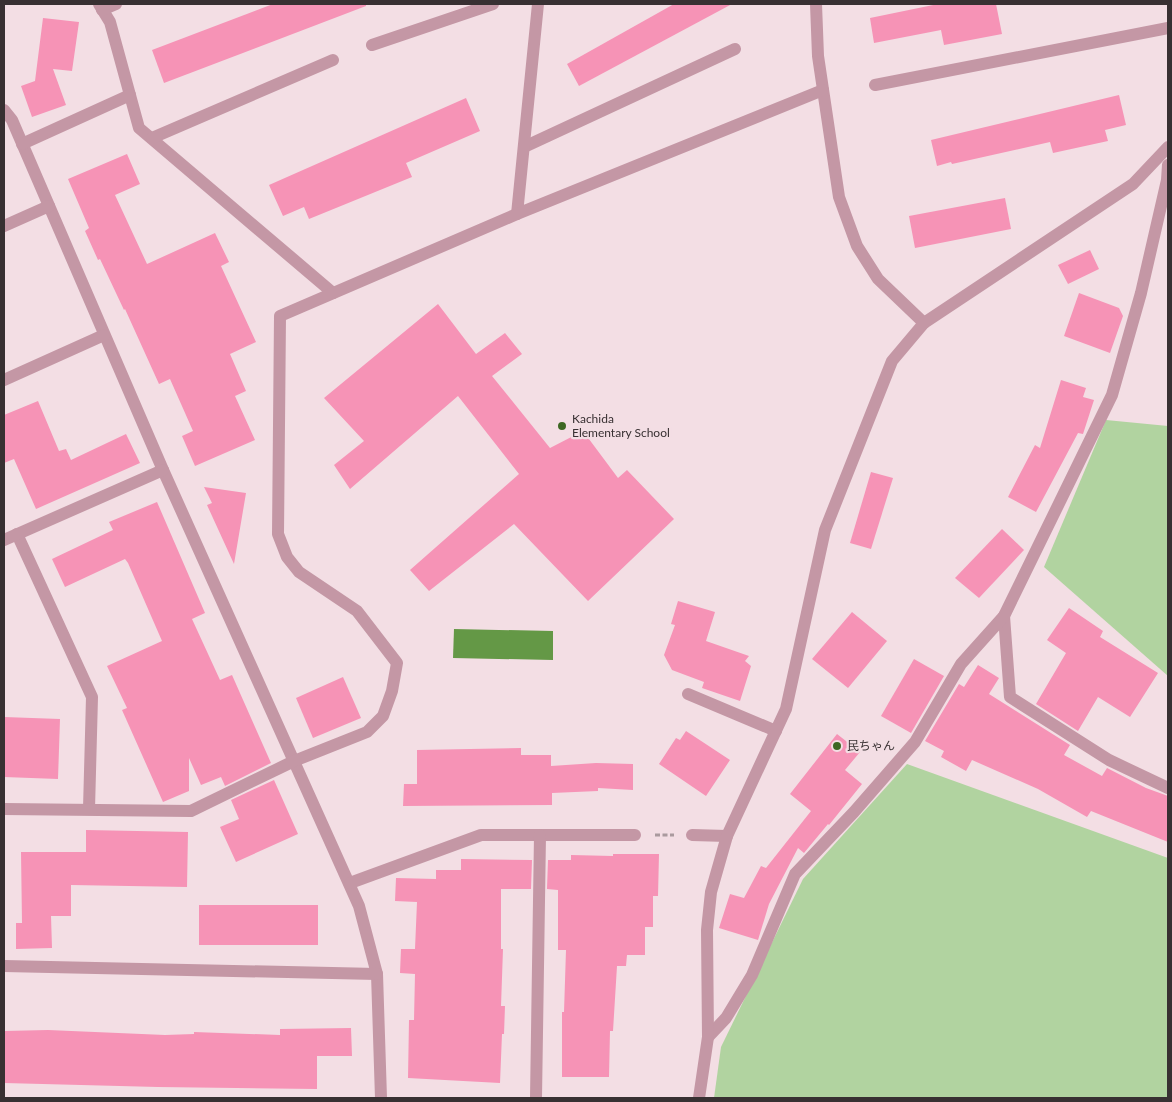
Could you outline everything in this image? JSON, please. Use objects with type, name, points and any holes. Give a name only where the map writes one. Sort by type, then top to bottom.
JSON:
[{"type":"street","points":[[116,4],[101,7],[110,22],[140,128],[333,293]]},
{"type":"street","points":[[372,45],[493,4]]},
{"type":"street","points":[[517,214],[538,4]]},
{"type":"street","points":[[816,4],[818,56],[839,197],[857,246],[878,279],[924,323]]},
{"type":"street","points":[[875,85],[1168,28]]},
{"type":"street","points":[[524,147],[735,49]]},
{"type":"street","points":[[152,138],[333,60]]},
{"type":"street","points":[[4,809],[191,811],[294,761],[368,732],[383,716],[392,691],[396,663],[357,610],[300,572],[287,557],[278,534],[280,316],[517,214],[824,90]]},
{"type":"street","points":[[22,144],[130,95]]},
{"type":"street","points":[[4,110],[12,120],[163,470],[359,906],[376,974],[381,1098]]},
{"type":"street","points":[[699,1098],[708,1037],[707,930],[711,892],[727,836],[786,709],[826,530],[892,361],[924,323],[1133,184],[1168,147]]},
{"type":"street","points":[[708,1037],[726,1018],[752,975],[795,874],[854,812],[915,742],[960,664],[1004,616],[1112,396],[1141,293],[1167,180],[1168,165]]},
{"type":"street","points":[[4,226],[48,206]]},
{"type":"street","points":[[4,380],[104,335]]},
{"type":"street","points":[[4,540],[163,470]]},
{"type":"street","points":[[17,534],[92,697],[90,809]]},
{"type":"street","points":[[1004,616],[1010,697],[1109,760],[1168,788]]},
{"type":"street","points":[[688,694],[776,731]]},
{"type":"street","points":[[350,883],[481,835],[635,835]]},
{"type":"street","points":[[536,1098],[540,835]]},
{"type":"street","points":[[692,836],[727,836]]},
{"type":"street","points":[[4,966],[376,974]]},
{"type":"path","points":[[635,835],[692,836]]},
{"type":"shaded area","points":[[1106,420],[1168,426],[1168,676],[1044,567]]},
{"type":"shaded area","points":[[454,629],[553,631],[553,660],[453,658]]},
{"type":"shaded area","points":[[907,764],[1168,858],[1168,1098],[714,1098],[721,1047],[803,879]]},
{"type":"building","points":[[273,4],[366,4],[366,6],[164,83],[152,50]]},
{"type":"building","points":[[674,4],[732,4],[579,86],[567,64]]},
{"type":"building","points":[[938,4],[996,4],[1002,34],[944,45],[941,30],[874,43],[870,18]]},
{"type":"building","points":[[43,18],[79,22],[72,71],[53,69],[66,105],[32,117],[21,86],[35,81]]},
{"type":"building","points":[[1119,95],[1126,125],[1105,130],[1108,141],[1053,153],[1050,142],[937,166],[931,140]]},
{"type":"building","points":[[466,98],[480,131],[406,163],[412,177],[309,219],[304,207],[283,216],[269,185]]},
{"type":"building","points":[[127,154],[140,184],[115,195],[147,264],[215,233],[229,262],[221,266],[256,342],[230,354],[246,391],[235,396],[255,440],[195,466],[182,436],[193,431],[170,379],[159,384],[125,309],[100,259],[98,260],[85,231],[89,228],[68,179]]},
{"type":"building","points":[[1005,198],[1011,229],[915,248],[909,216]]},
{"type":"building","points":[[1090,250],[1099,269],[1068,284],[1058,265]]},
{"type":"building","points":[[1079,293],[1119,308],[1123,316],[1110,353],[1064,336]]},
{"type":"building","points":[[438,304],[476,354],[505,333],[522,354],[492,376],[550,448],[583,431],[618,478],[627,470],[674,519],[588,601],[514,524],[429,591],[410,570],[519,474],[458,396],[350,489],[334,465],[364,441],[324,398]]},
{"type":"building","points":[[1061,380],[1086,388],[1083,397],[1094,400],[1083,434],[1078,433],[1036,512],[1008,497],[1035,445],[1040,448]]},
{"type":"building","points":[[38,401],[59,451],[66,449],[71,460],[126,434],[140,463],[36,509],[14,459],[4,463],[4,415]]},
{"type":"building","points":[[871,472],[893,478],[871,549],[850,543]]},
{"type":"building","points":[[204,487],[246,493],[234,564],[207,505],[212,503]]},
{"type":"building","points":[[157,502],[205,613],[192,619],[220,680],[232,675],[271,763],[225,786],[221,777],[201,785],[189,758],[189,791],[163,802],[122,710],[127,708],[107,666],[162,641],[128,563],[125,559],[65,587],[52,559],[113,530],[109,522]]},
{"type":"building","points":[[1002,529],[1024,550],[979,598],[955,578]]},
{"type":"building","points":[[678,601],[715,612],[706,641],[749,656],[745,661],[751,666],[740,701],[702,688],[704,682],[672,670],[664,655],[675,625],[671,624]]},
{"type":"building","points":[[1069,608],[1103,631],[1100,637],[1158,673],[1130,717],[1098,697],[1078,731],[1036,704],[1066,653],[1047,640]]},
{"type":"building","points":[[852,612],[887,641],[848,688],[812,659]]},
{"type":"building","points":[[914,659],[944,676],[911,733],[881,716]]},
{"type":"building","points":[[978,665],[999,678],[989,694],[1070,745],[1064,755],[1102,776],[1107,768],[1146,788],[1168,796],[1168,842],[1091,811],[1087,817],[1038,789],[972,760],[966,771],[941,757],[944,751],[925,741],[959,684],[964,687]]},
{"type":"building","points":[[343,677],[361,718],[313,738],[296,698]]},
{"type":"building","points":[[4,717],[60,719],[58,779],[4,777]]},
{"type":"building","points":[[686,731],[730,760],[706,796],[659,764],[676,738],[680,740]]},
{"type":"building","points":[[837,734],[860,752],[845,770],[862,784],[804,853],[798,848],[769,904],[758,940],[719,928],[730,894],[744,898],[761,866],[766,868],[811,811],[790,794]]},
{"type":"building","points":[[521,748],[521,755],[551,755],[551,766],[596,763],[633,764],[633,790],[598,788],[598,791],[552,793],[552,805],[403,806],[404,784],[417,784],[417,750]]},
{"type":"building","points":[[274,780],[298,834],[236,862],[220,827],[239,819],[231,800]]},
{"type":"building","points":[[86,830],[188,832],[187,887],[71,885],[71,916],[51,916],[52,948],[16,949],[16,923],[22,923],[21,852],[86,852]]},
{"type":"building","points":[[613,854],[659,854],[658,896],[653,896],[653,927],[645,927],[645,955],[627,955],[626,966],[617,966],[613,1031],[610,1031],[609,1077],[562,1077],[562,1012],[564,1012],[566,950],[558,950],[558,890],[547,889],[548,860],[571,860],[571,855],[613,856]]},
{"type":"building","points":[[461,859],[532,860],[531,889],[501,889],[501,949],[503,949],[501,1006],[505,1006],[500,1083],[408,1078],[409,1020],[414,1020],[415,974],[400,973],[401,949],[415,949],[417,902],[395,901],[396,878],[436,879],[436,870],[461,870]]},
{"type":"building","points":[[199,905],[318,905],[318,945],[199,945]]},
{"type":"building","points":[[351,1028],[352,1056],[317,1056],[317,1089],[4,1083],[4,1031],[48,1030],[165,1035],[194,1034],[194,1032],[280,1035],[280,1029]]},
{"type":"place","name":"Kachida Elementary School","points":[[562,426]]},
{"type":"place","name":"民ちゃん","points":[[837,746]]}]
